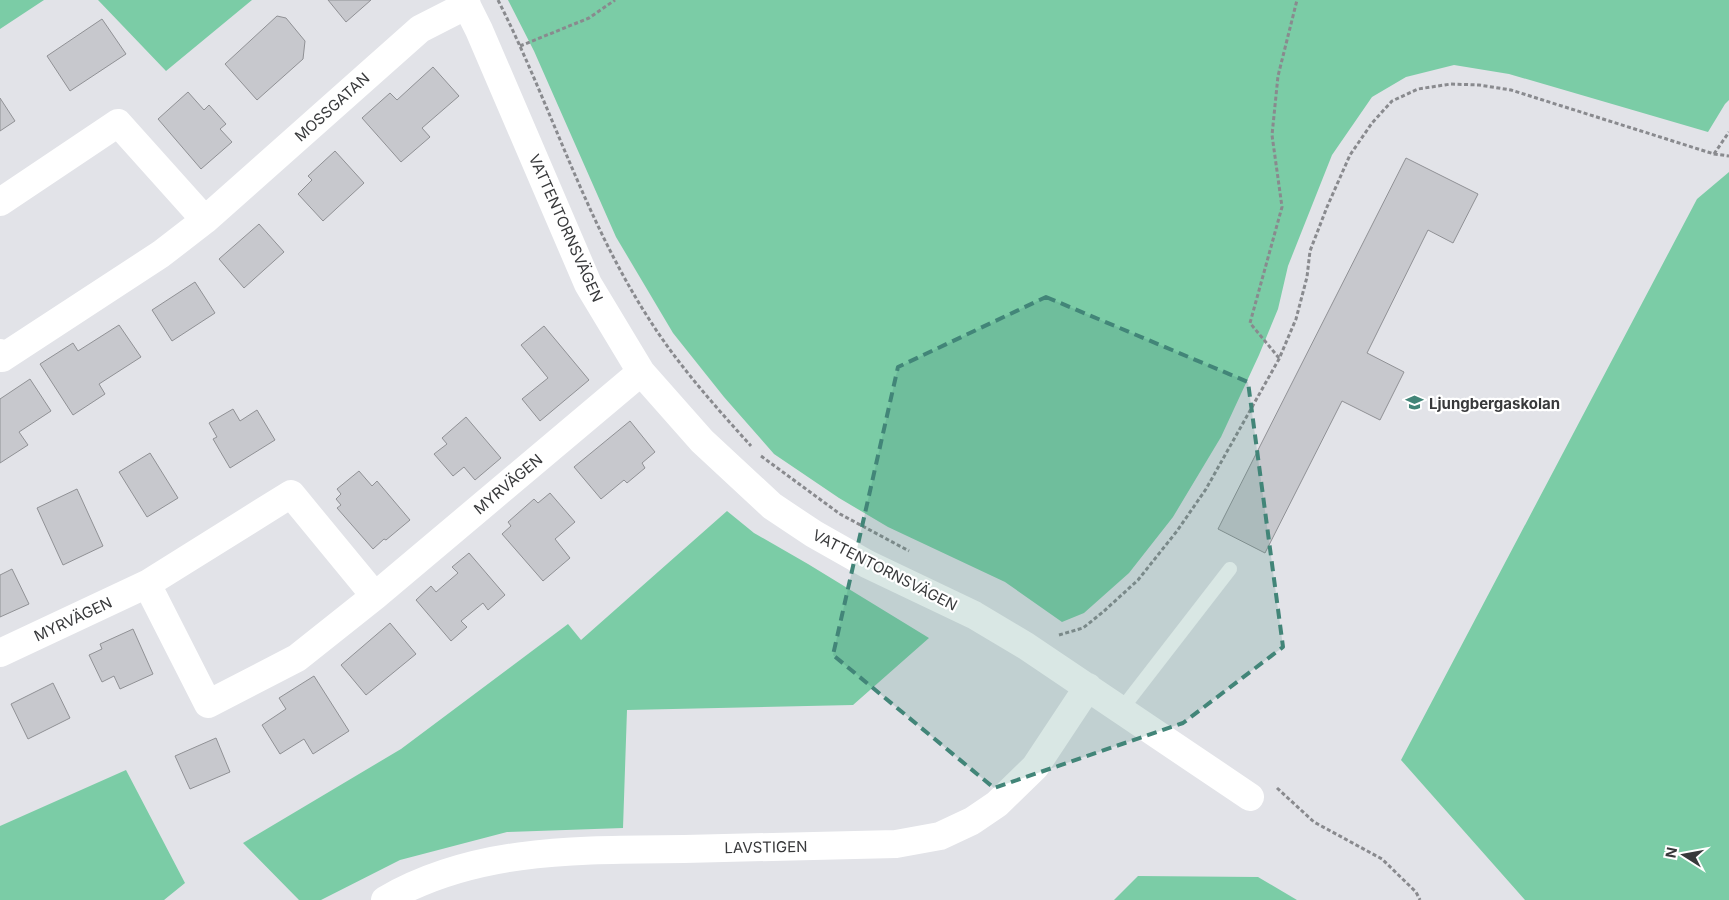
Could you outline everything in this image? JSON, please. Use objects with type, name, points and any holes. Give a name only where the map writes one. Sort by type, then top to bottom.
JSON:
[{"type":"street","name":"MOSSGATAN","points":[[0,353],[2,358],[161,254],[205,220],[420,29],[465,3]]},
{"type":"street","name":"VATTENTORNSVÄGEN","points":[[465,3],[588,284],[641,372],[702,441],[772,506],[814,534],[859,560],[974,615],[1026,646],[1250,797]]},
{"type":"street","points":[[0,202],[118,123],[205,220]]},
{"type":"street","name":"MYRVÄGEN","points":[[147,584],[208,704],[297,658],[375,596],[641,372]]},
{"type":"street","name":"MYRVÄGEN","points":[[0,653],[147,584],[291,494],[375,596]]},
{"type":"street","name":"LAVSTIGEN","points":[[384,900],[408,887],[453,870],[510,857],[576,850],[896,844],[940,836],[972,822],[997,804],[1035,767],[1088,688]]},
{"type":"lane","points":[[1121,710],[1230,568]]},
{"type":"path","points":[[498,0],[606,244],[648,319],[680,365],[756,452],[840,514],[910,552]]},
{"type":"path","points":[[520,46],[589,18],[615,0]]},
{"type":"path","points":[[1279,359],[1250,323],[1282,207],[1272,135],[1278,76],[1297,0]]},
{"type":"path","points":[[1026,646],[1083,628],[1103,612],[1138,580],[1177,531],[1206,489],[1279,359],[1296,319],[1307,277],[1310,251],[1350,155],[1372,123],[1392,101],[1418,89],[1451,84],[1479,84],[1512,90],[1714,154],[1729,156]]},
{"type":"path","points":[[1714,154],[1729,132]]},
{"type":"path","points":[[1052,630],[1068,640]]},
{"type":"path","points":[[1275,787],[1314,822],[1382,859],[1416,892],[1420,900]]},
{"type":"highlighted area","points":[[1046,297],[1248,382],[1283,647],[1183,723],[994,788],[833,655],[898,367]]},
{"type":"green space","points":[[0,0],[44,0],[0,29]]},
{"type":"green space","points":[[98,0],[252,0],[166,71]]},
{"type":"green space","points":[[508,0],[1729,0],[1729,100],[1708,132],[1509,74],[1454,65],[1406,77],[1372,97],[1332,155],[1288,266],[1278,309],[1221,437],[1173,517],[1129,573],[1084,613],[1062,622],[1005,582],[888,527],[839,498],[774,454],[724,397],[673,333],[616,237],[534,51]]},
{"type":"green space","points":[[1729,172],[1729,900],[1525,900],[1401,760],[1697,199]]},
{"type":"green space","points":[[727,511],[754,533],[929,638],[853,705],[627,710],[623,828],[507,832],[400,860],[321,900],[299,900],[243,843],[401,749],[568,624],[581,640]]},
{"type":"green space","points":[[126,770],[185,883],[164,900],[0,900],[0,826]]},
{"type":"green space","points":[[1138,876],[1258,877],[1297,900],[1114,900]]},
{"type":"building","points":[[328,0],[371,0],[346,22]]},
{"type":"building","points":[[277,16],[286,18],[305,41],[303,59],[257,100],[225,64]]},
{"type":"building","points":[[102,19],[126,54],[70,91],[47,56]]},
{"type":"building","points":[[433,67],[459,96],[422,128],[430,137],[401,162],[362,118],[390,93],[397,100]]},
{"type":"building","points":[[188,92],[204,110],[209,105],[226,124],[220,129],[232,142],[201,169],[158,119]]},
{"type":"building","points":[[0,98],[15,121],[0,131]]},
{"type":"building","points":[[335,151],[364,183],[323,221],[298,194],[312,180],[308,176]]},
{"type":"building","points":[[1406,158],[1478,194],[1453,243],[1428,230],[1367,353],[1404,372],[1380,420],[1342,401],[1265,553],[1218,529]]},
{"type":"building","points":[[259,224],[284,252],[244,288],[219,259]]},
{"type":"building","points":[[195,282],[215,313],[172,341],[152,310]]},
{"type":"building","points":[[119,325],[141,357],[99,384],[105,394],[73,415],[40,364],[73,343],[78,351]]},
{"type":"building","points":[[544,326],[589,380],[540,421],[522,399],[548,378],[521,345]]},
{"type":"building","points":[[30,379],[51,411],[19,432],[28,445],[0,463],[0,399]]},
{"type":"building","points":[[233,409],[240,421],[257,410],[275,440],[230,468],[213,439],[217,437],[209,423]]},
{"type":"building","points":[[466,417],[501,458],[475,480],[464,467],[453,476],[434,454],[447,444],[442,438]]},
{"type":"building","points":[[630,421],[655,452],[642,463],[645,468],[627,483],[624,480],[601,499],[574,467]]},
{"type":"building","points":[[150,453],[178,498],[147,517],[119,472]]},
{"type":"building","points":[[359,471],[372,486],[377,481],[410,520],[373,549],[337,508],[341,505],[336,499],[341,494],[337,489]]},
{"type":"building","points":[[77,489],[103,546],[63,565],[37,508]]},
{"type":"building","points":[[550,493],[575,522],[555,539],[570,558],[543,581],[502,534],[511,526],[508,522],[534,499],[538,503]]},
{"type":"building","points":[[469,553],[505,595],[488,610],[483,603],[461,621],[467,627],[451,641],[416,600],[431,586],[436,592],[458,573],[452,567]]},
{"type":"building","points":[[12,569],[29,604],[0,617],[0,575]]},
{"type":"building","points":[[390,623],[416,654],[366,695],[341,665]]},
{"type":"building","points":[[133,629],[153,674],[120,689],[114,676],[102,682],[89,655],[102,649],[100,644]]},
{"type":"building","points":[[314,676],[349,731],[313,754],[304,739],[280,754],[262,725],[286,709],[279,698]]},
{"type":"building","points":[[53,683],[70,718],[28,739],[11,704]]},
{"type":"building","points":[[216,738],[230,772],[190,789],[175,756]]},
{"type":"place","name":"Ljungbergaskolan","points":[[1415,403]]}]
